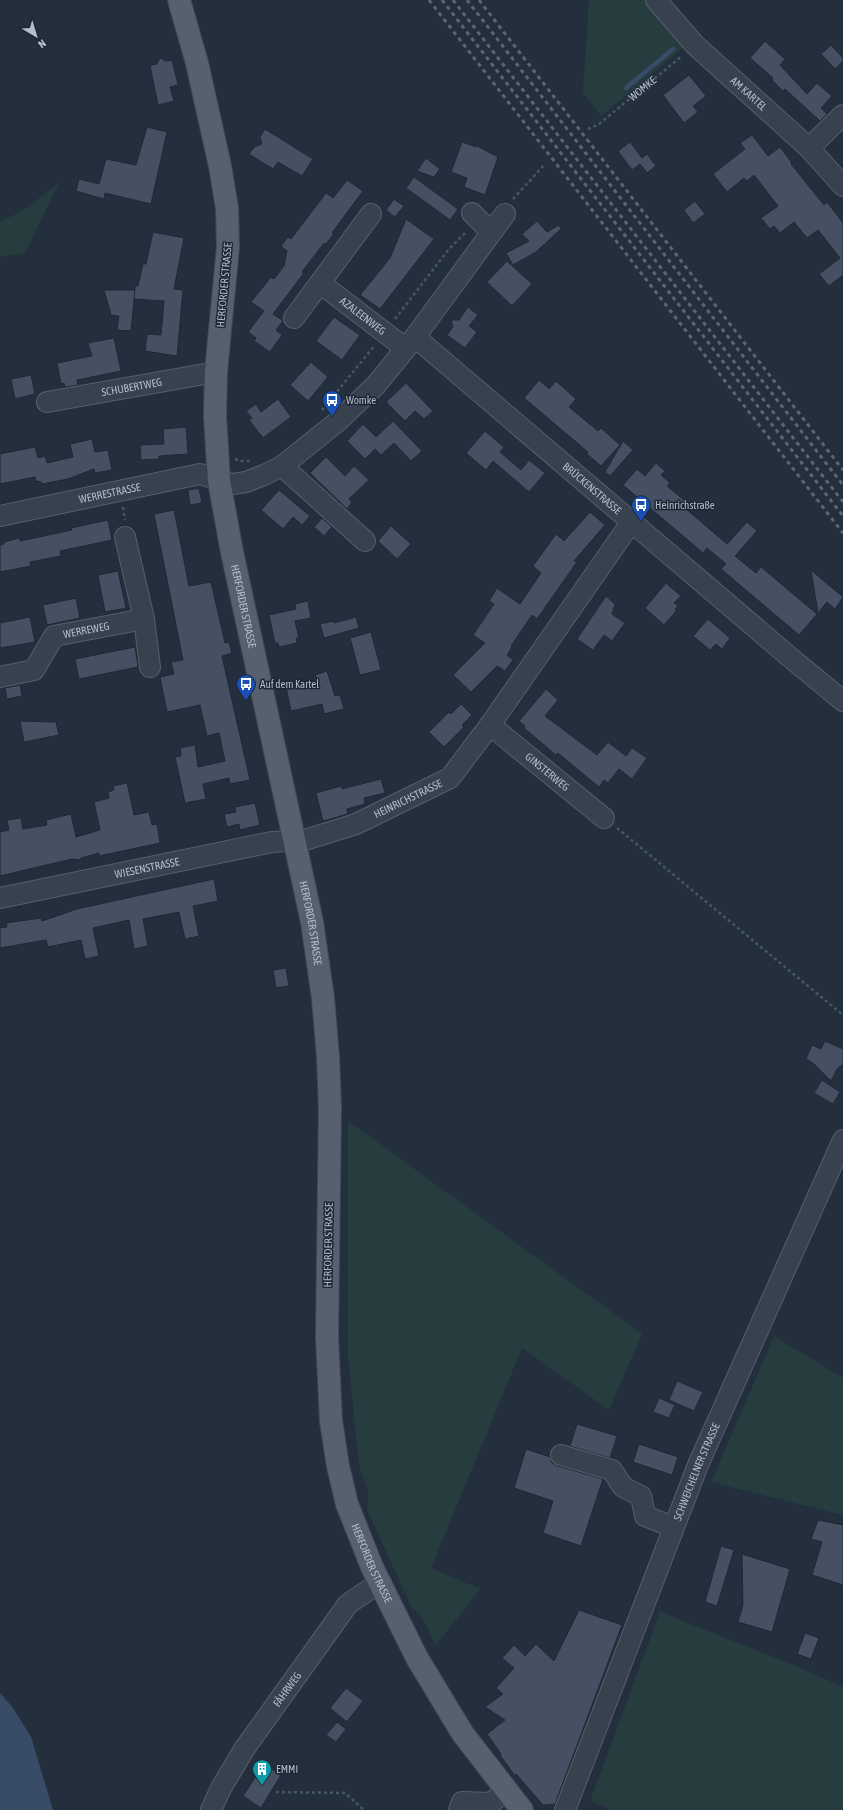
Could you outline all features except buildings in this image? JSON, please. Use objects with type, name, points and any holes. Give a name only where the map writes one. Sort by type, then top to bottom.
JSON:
[{"type":"main road","name":"HERFORDER STRASSE","points":[[179,0],[197,63],[220,166],[227,208],[228,246],[216,372],[215,416],[219,481],[233,559],[313,929],[323,998],[328,1057],[330,1109],[327,1337],[331,1421],[338,1466],[347,1504],[379,1583],[417,1658],[463,1734],[495,1801],[522,1810]]},
{"type":"street","name":"AM KARTEL","points":[[656,0],[695,45],[809,148],[843,186]]},
{"type":"street","points":[[809,148],[843,116]]},
{"type":"street","points":[[472,213],[491,232]]},
{"type":"street","points":[[294,318],[371,214]]},
{"type":"street","points":[[219,481],[232,484],[246,482],[282,466],[337,422],[363,398],[410,343],[505,214]]},
{"type":"street","name":"AZALEENWEG","points":[[320,283],[410,343]]},
{"type":"street","name":"BRÜCKENSTRASSE","points":[[410,343],[632,521],[843,701]]},
{"type":"street","name":"SCHUBERTWEG","points":[[47,402],[216,372]]},
{"type":"street","points":[[282,466],[365,541]]},
{"type":"street","name":"WERRESTRASSE","points":[[0,516],[200,474],[219,481]]},
{"type":"street","name":"HEINRICHSTRASSE","points":[[294,841],[305,840],[356,824],[450,778],[490,725],[632,521]]},
{"type":"street","points":[[125,537],[144,619],[150,667]]},
{"type":"street","name":"WERREWEG","points":[[0,677],[34,670],[54,636],[144,619]]},
{"type":"street","name":"GINSTERWEG","points":[[490,725],[604,818]]},
{"type":"street","name":"WIESENSTRASSE","points":[[0,898],[272,842],[294,841]]},
{"type":"street","name":"SCHWEICHELNER STRASSE","points":[[565,1810],[698,1465],[843,1140]]},
{"type":"street","points":[[561,1455],[612,1470],[623,1487],[641,1496],[645,1516],[673,1527]]},
{"type":"street","name":"FÄHRWEG","points":[[215,1809],[245,1748],[348,1604],[379,1583]]},
{"type":"street","points":[[459,1810],[462,1802],[495,1801]]},
{"type":"path","name":"WOMKE","points":[[588,129],[600,124],[695,45]]},
{"type":"path","points":[[505,214],[515,196],[545,164]]},
{"type":"path","points":[[119,491],[128,534],[125,537]]},
{"type":"path","points":[[604,818],[843,1014]]},
{"type":"path","points":[[276,1792],[345,1794],[364,1810]]},
{"type":"green space","points":[[589,0],[644,0],[684,47],[601,116],[583,92]]},
{"type":"green space","points":[[59,183],[25,253],[0,257],[0,222],[24,210]]},
{"type":"green space","points":[[348,1121],[642,1334],[609,1410],[522,1348],[431,1568],[480,1589],[436,1645],[421,1615],[412,1608],[367,1510],[368,1492],[359,1465],[348,1355]]},
{"type":"green space","points":[[774,1336],[843,1378],[843,1515],[711,1482]]},
{"type":"green space","points":[[660,1612],[786,1662],[843,1687],[843,1810],[611,1810],[590,1801]]},
{"type":"water","points":[[0,1693],[13,1708],[31,1737],[53,1810],[0,1810]]},
{"type":"waterway","points":[[626,88],[673,49]]},
{"type":"railway","points":[[429,0],[843,533]]},
{"type":"railway","points":[[442,0],[843,516]]},
{"type":"railway","points":[[453,0],[843,502]]},
{"type":"railway","points":[[467,0],[843,485]]},
{"type":"railway","points":[[479,0],[843,470]]},
{"type":"place","name":"Womke","points":[[332,417]]},
{"type":"place","name":"Heinrichstraße","points":[[641,522]]},
{"type":"place","name":"Auf dem Kartel","points":[[246,701]]},
{"type":"place","name":"EMMI","points":[[262,1786]]}]
